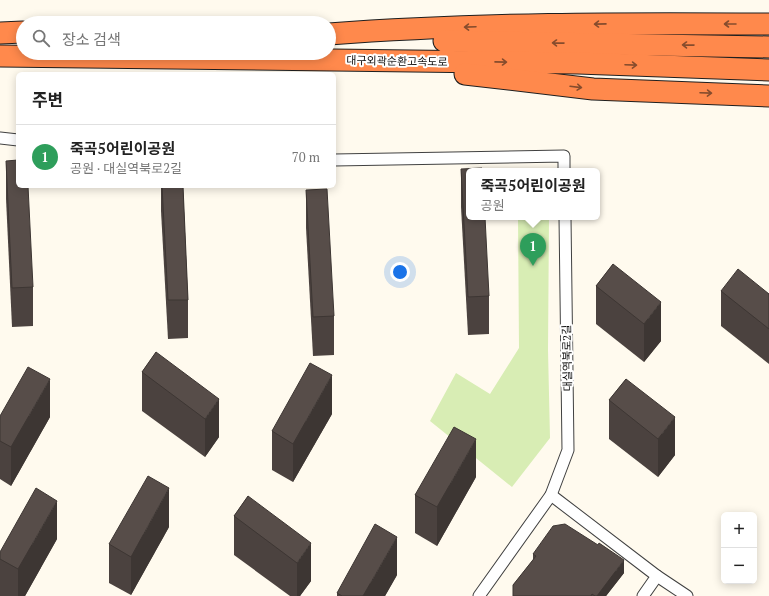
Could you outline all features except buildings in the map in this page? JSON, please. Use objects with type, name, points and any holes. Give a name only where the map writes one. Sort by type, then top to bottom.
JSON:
[{"type":"highway","points":[[336,34],[518,25],[769,24]]},
{"type":"highway","points":[[0,33],[16,32]]},
{"type":"highway","name":"대구외곽순환고속도로","points":[[336,38],[769,47]]},
{"type":"highway","name":"대구외곽순환고속도로","points":[[0,56],[16,56]]},
{"type":"highway","name":"대구외곽순환고속도로","points":[[297,60],[578,63],[769,70]]},
{"type":"highway","points":[[371,61],[593,89],[769,96]]},
{"type":"street","points":[[0,138],[16,140]]},
{"type":"street","points":[[336,160],[564,156],[564,168]]},
{"type":"street","name":"대실역북로2길","points":[[479,596],[550,495],[568,450],[565,220]]},
{"type":"street","points":[[550,495],[657,576],[687,596]]},
{"type":"street","points":[[643,596],[657,576]]},
{"type":"green space","points":[[518,220],[549,220],[548,350],[550,438],[512,487],[430,421],[456,373],[490,394],[519,348]]},
{"type":"place","name":"죽곡5어린이공원","points":[[533,266]]}]
